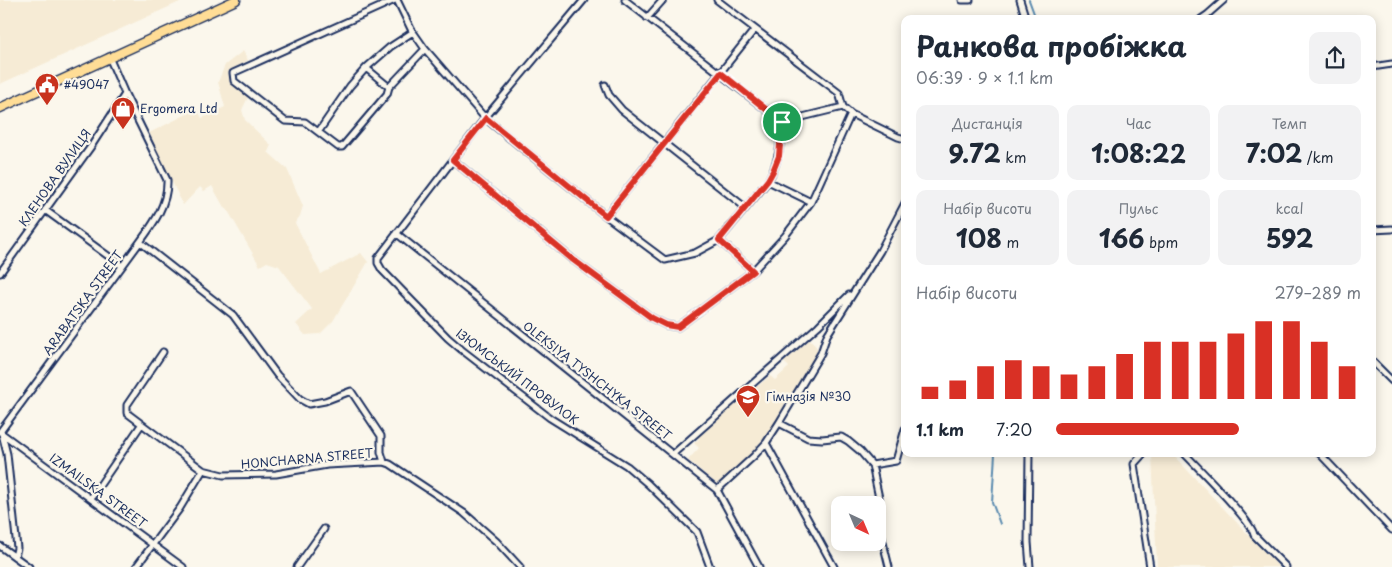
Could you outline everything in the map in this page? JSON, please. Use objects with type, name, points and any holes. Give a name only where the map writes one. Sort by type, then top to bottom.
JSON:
[{"type":"main road","points":[[0,108],[236,0]]},
{"type":"street","points":[[425,49],[389,87],[387,94],[342,147],[338,147],[305,122],[285,121],[234,81],[233,73],[396,0],[413,32],[425,49],[486,118],[606,216],[665,260],[695,253],[719,240],[768,180],[779,156],[782,122]]},
{"type":"street","points":[[396,233],[486,118],[584,0]]},
{"type":"street","points":[[625,0],[782,122]]},
{"type":"street","points":[[648,18],[662,0]]},
{"type":"street","points":[[717,0],[839,93],[843,107],[851,114],[901,137]]},
{"type":"street","points":[[963,0],[970,0]]},
{"type":"street","points":[[1020,0],[1025,15]]},
{"type":"street","points":[[1207,15],[1224,0]]},
{"type":"street","points":[[606,216],[755,29]]},
{"type":"street","points":[[319,131],[350,86],[366,68],[390,47],[413,32]]},
{"type":"street","points":[[109,58],[125,94]]},
{"type":"street","points":[[1376,66],[1392,64]]},
{"type":"street","points":[[366,68],[389,87]]},
{"type":"street","points":[[605,85],[609,95],[622,110],[746,208]]},
{"type":"street","name":"ARABATSKA STREET","points":[[1,433],[156,220],[164,203],[168,190],[167,180],[125,94]]},
{"type":"street","name":"КЛЕНОВА ВУЛИЦЯ","points":[[0,273],[92,145],[125,94]]},
{"type":"street","points":[[782,122],[843,107]]},
{"type":"street","points":[[453,160],[572,259],[652,318],[666,325],[678,327],[753,271],[785,236],[811,202],[851,114]]},
{"type":"street","points":[[768,180],[811,202]]},
{"type":"street","points":[[45,210],[122,266]]},
{"type":"street","points":[[717,490],[766,443],[822,353],[827,335],[880,251],[901,211]]},
{"type":"street","points":[[1376,230],[1392,229]]},
{"type":"street","name":"ІЗЮМСЬКИЙ ПРОВУЛОК","points":[[396,233],[378,258],[378,263],[382,270],[462,350],[550,418],[627,466],[648,484],[697,532],[710,567]]},
{"type":"street","name":"OLEKSIYA TYSHCHYKA STREET","points":[[396,233],[717,490],[759,567]]},
{"type":"street","points":[[719,240],[753,271]]},
{"type":"street","name":"HONCHARNA STREET","points":[[140,242],[233,315],[277,374],[300,399],[309,404],[325,401],[351,391],[381,436],[381,452],[384,462],[327,465],[276,474],[250,476],[223,476],[202,470],[127,413],[127,405],[163,352]]},
{"type":"street","points":[[673,454],[818,326],[857,288]]},
{"type":"street","points":[[1376,365],[1392,381]]},
{"type":"street","points":[[779,423],[808,438],[841,437],[860,451],[872,465],[879,498],[880,530],[889,567]]},
{"type":"street","points":[[91,498],[141,425]]},
{"type":"street","points":[[1,433],[7,454],[17,548],[15,557]]},
{"type":"street","name":"IZMAILSKA STREET","points":[[1,433],[183,567]]},
{"type":"street","points":[[766,443],[834,567]]},
{"type":"street","points":[[872,465],[896,461],[901,443]]},
{"type":"street","points":[[1029,457],[1028,542],[1030,567]]},
{"type":"street","points":[[1140,457],[1134,464],[1150,567]]},
{"type":"street","points":[[1188,457],[1243,516],[1253,529],[1254,535],[1286,567]]},
{"type":"street","points":[[1323,457],[1392,530]]},
{"type":"street","points":[[384,462],[390,464],[464,513],[498,542],[520,567]]},
{"type":"street","points":[[136,567],[180,508],[202,470]]},
{"type":"street","points":[[297,567],[324,529]]},
{"type":"street","points":[[0,546],[29,567]]},
{"type":"shaded area","points":[[0,0],[184,0],[0,84]]},
{"type":"shaded area","points":[[243,51],[248,60],[230,72],[234,81],[250,93],[242,110],[245,120],[271,145],[268,152],[287,169],[303,206],[300,216],[295,223],[321,274],[361,253],[368,262],[333,321],[320,334],[305,335],[296,324],[312,309],[279,266],[267,262],[260,266],[212,186],[204,191],[200,187],[183,205],[149,133],[197,109],[202,118],[225,107],[218,82],[225,65]]},
{"type":"shaded area","name":"Гімназія №30","points":[[810,339],[820,352],[761,447],[717,484],[688,460],[699,448],[694,443],[699,439],[697,437],[757,385],[770,376],[775,380],[789,367],[784,362]]},
{"type":"shaded area","points":[[1152,457],[1175,457],[1279,567],[1157,567]]},
{"type":"waterway","points":[[1029,0],[1035,15]]},
{"type":"waterway","points":[[995,457],[992,502],[1000,524]]},
{"type":"place","name":"#49047","points":[[47,106]]},
{"type":"place","name":"Ergomera Ltd","points":[[123,130]]},
{"type":"place","name":"Гімназія №30","points":[[748,418]]},
{"type":"route","points":[[721,73],[782,122],[779,156],[773,171],[768,180],[719,240],[753,271],[678,327],[666,325],[652,318],[572,259],[453,160],[486,118],[606,216],[721,73]]}]
